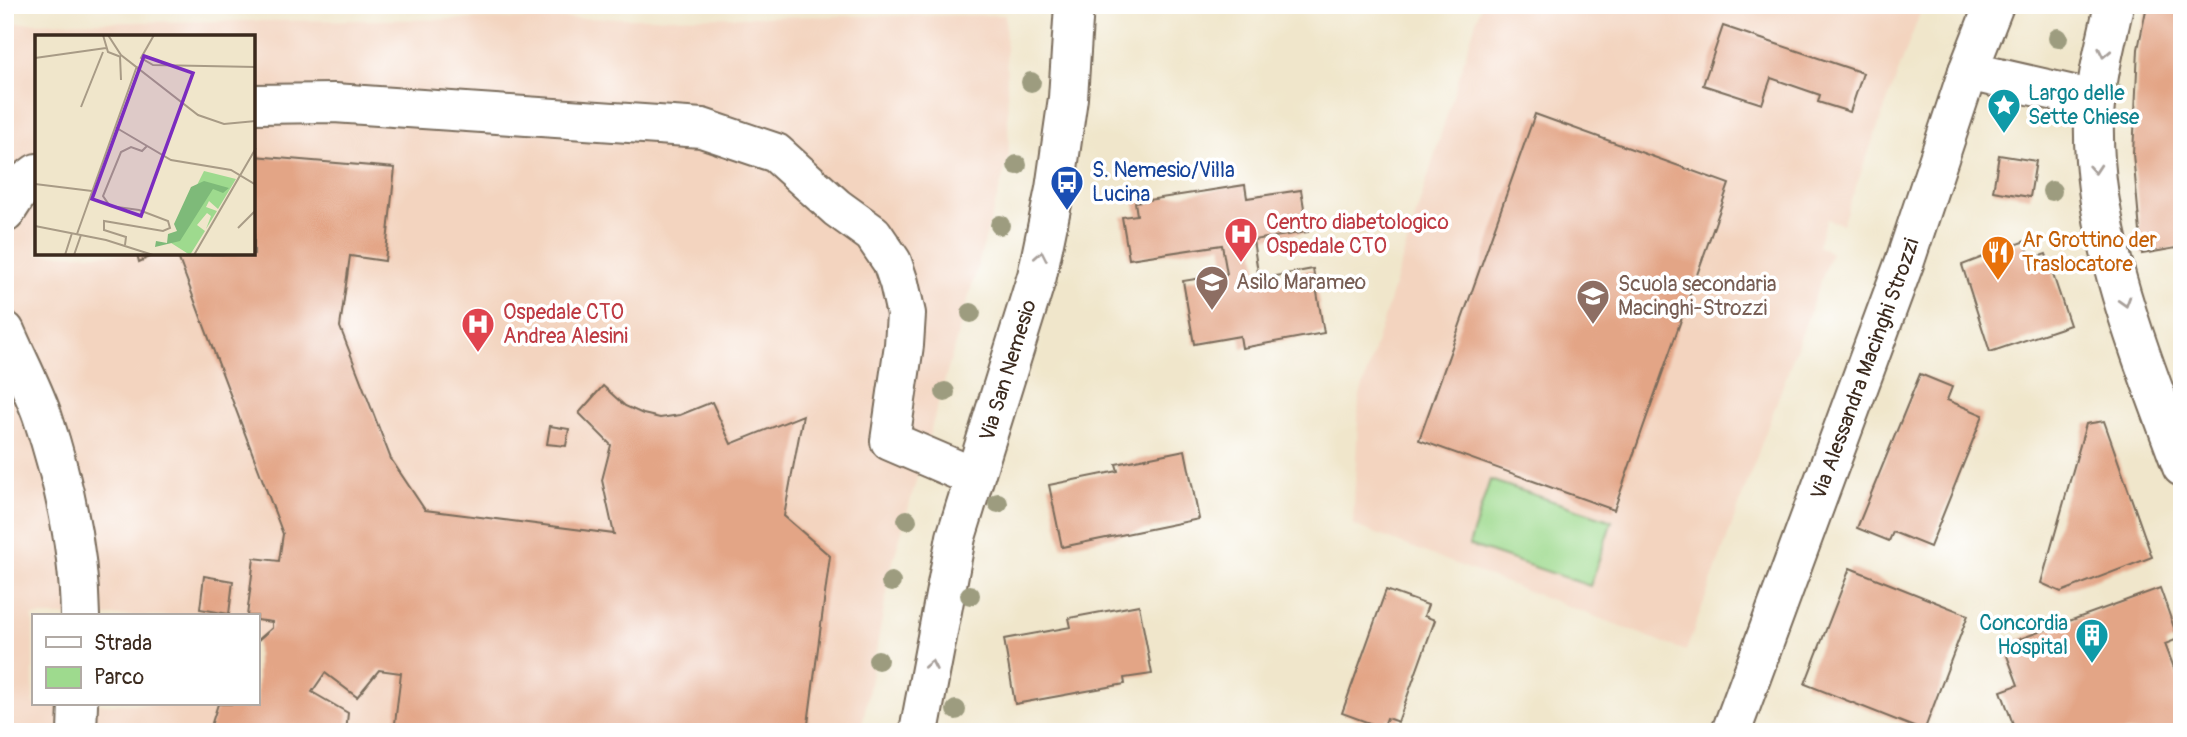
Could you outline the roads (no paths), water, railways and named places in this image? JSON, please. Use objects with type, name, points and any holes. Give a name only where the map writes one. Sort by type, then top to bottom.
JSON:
[{"type":"street","name":"Via San Nemesio","points":[[919,732],[956,537],[1037,276],[1055,189],[1068,98],[1074,5]]},
{"type":"street","name":"Via Alessandra Macinghi Strozzi","points":[[1731,732],[1905,261],[1968,71],[1994,5]]},
{"type":"street","points":[[2114,5],[2095,100],[2096,181],[2100,209],[2149,378],[2182,467]]},
{"type":"street","points":[[1968,71],[2095,100]]},
{"type":"street","points":[[256,104],[334,103],[702,128],[776,153],[837,208],[873,234],[892,262],[900,283],[906,314],[890,441],[974,477]]},
{"type":"street","points":[[5,213],[25,182],[35,174]]},
{"type":"street","points":[[5,331],[42,414],[65,500],[79,585],[79,614]]},
{"type":"street","points":[[77,732],[78,706]]},
{"type":"place","name":"Largo delle Sette Chiese","points":[[2004,135]]},
{"type":"place","name":"S. Nemesio/Villa Lucina","points":[[1067,212]]},
{"type":"place","name":"Centro diabetologico Ospedale CTO","points":[[1241,264]]},
{"type":"place","name":"Ar Grottino der Traslocatore","points":[[1998,282]]},
{"type":"place","name":"Asilo Marameo","points":[[1212,312]]},
{"type":"place","name":"Scuola secondaria Macinghi-Strozzi","points":[[1593,326]]},
{"type":"place","name":"Ospedale CTO Andrea Alesini","points":[[478,354]]},
{"type":"place","name":"Concordia Hospital","points":[[2092,665]]}]
